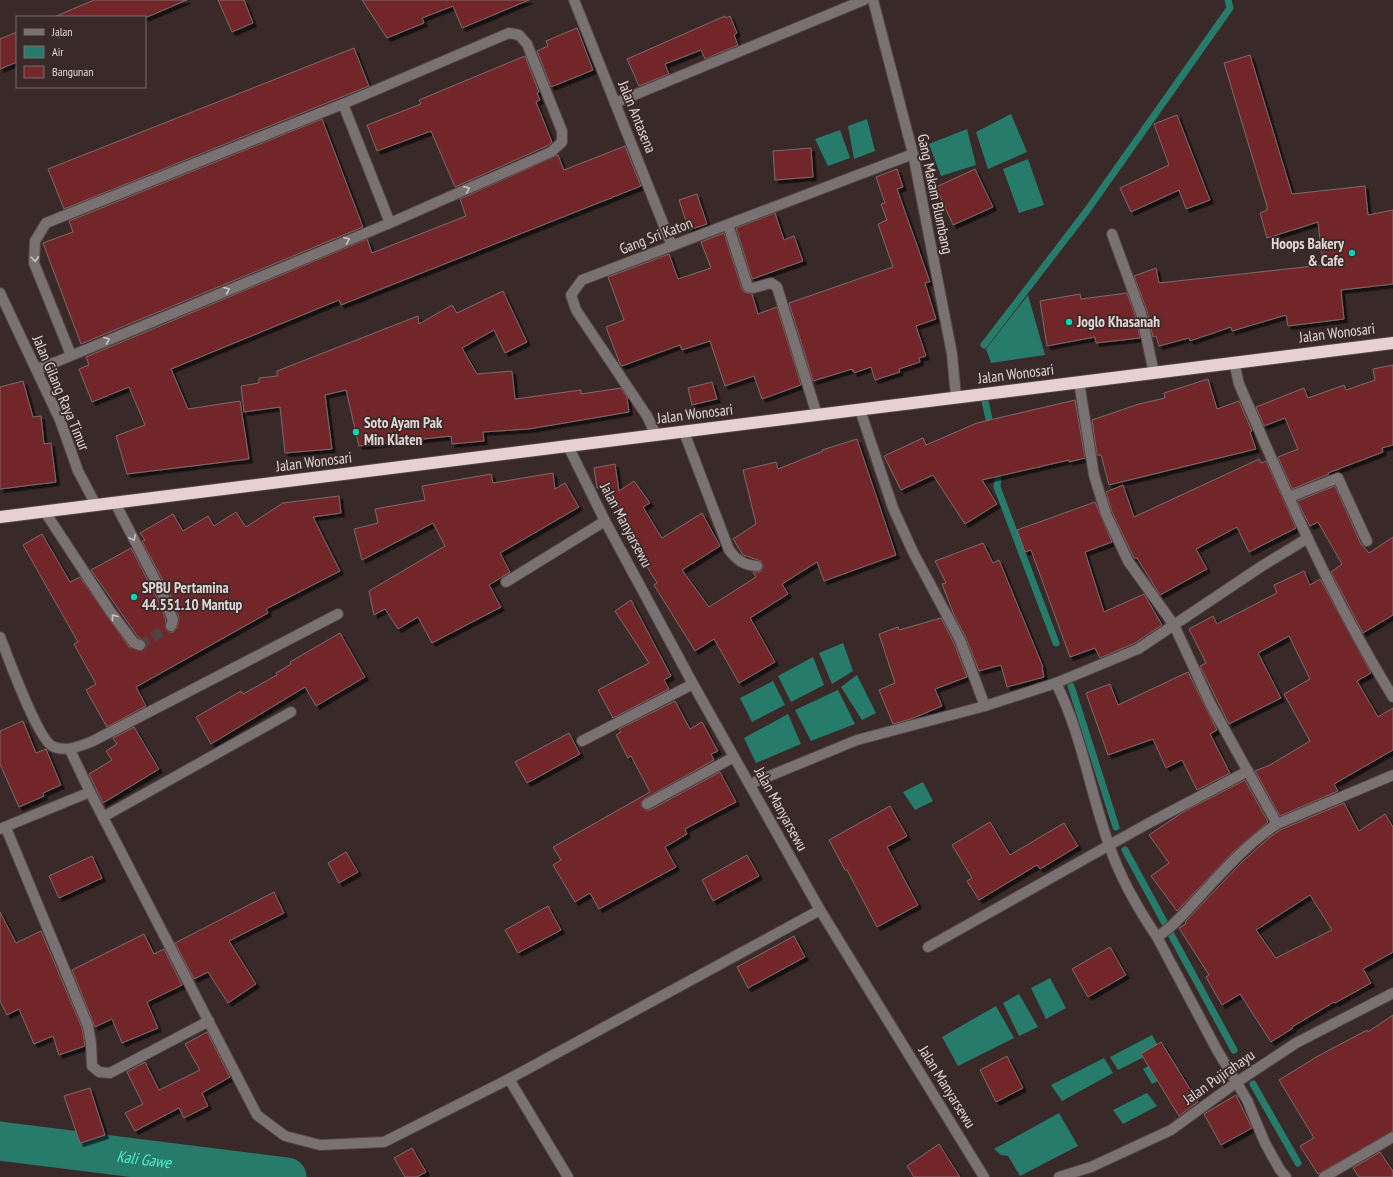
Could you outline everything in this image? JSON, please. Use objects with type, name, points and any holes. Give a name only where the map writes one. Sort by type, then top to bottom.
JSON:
[{"type":"highway","name":"Jalan Wonosari","points":[[0,517],[1393,343]]},
{"type":"street","name":"Jalan Antasena","points":[[574,0],[672,246]]},
{"type":"street","points":[[615,103],[864,0]]},
{"type":"street","name":"Gang Makam Blumbang","points":[[873,0],[913,154],[952,354],[956,397]]},
{"type":"street","points":[[36,369],[71,355],[390,223],[551,152],[562,142],[562,131],[527,44],[519,35],[509,33],[343,104],[46,223],[36,241],[34,263],[71,355]]},
{"type":"street","points":[[343,104],[390,223]]},
{"type":"street","name":"Gang Sri Katon","points":[[656,435],[647,416],[576,310],[571,295],[582,280],[913,154]]},
{"type":"street","points":[[728,225],[748,287],[753,288],[771,283],[777,286],[817,415]]},
{"type":"street","points":[[1112,234],[1141,313],[1154,372]]},
{"type":"street","name":"Jalan Gilang Raya Timur","points":[[0,293],[60,420],[78,470],[96,505]]},
{"type":"street","points":[[1234,362],[1238,384],[1308,538],[1363,649],[1393,697]]},
{"type":"street","points":[[1079,382],[1094,475],[1106,514],[1128,561],[1174,625],[1211,705],[1278,824]]},
{"type":"street","points":[[860,410],[893,508],[913,552],[960,640],[985,706]]},
{"type":"street","points":[[684,432],[729,550],[737,560],[748,565],[757,566]]},
{"type":"street","name":"Jalan Manyarsewu","points":[[568,446],[605,521],[693,684],[820,910],[984,1177]]},
{"type":"street","points":[[1289,497],[1338,478],[1367,541]]},
{"type":"street","points":[[115,503],[163,594],[173,620],[171,626]]},
{"type":"street","points":[[45,512],[110,611],[134,643],[140,644]]},
{"type":"street","points":[[506,582],[605,521]]},
{"type":"street","points":[[750,784],[857,740],[985,706],[1059,682],[1138,649],[1262,566],[1308,538]]},
{"type":"street","points":[[0,637],[32,715],[43,736],[53,747],[70,750],[93,742],[338,614]]},
{"type":"street","points":[[1059,682],[1109,846],[1133,897],[1159,936],[1217,1050],[1247,1100],[1265,1143],[1280,1170],[1286,1177]]},
{"type":"street","points":[[582,741],[693,684]]},
{"type":"street","points":[[103,817],[291,712]]},
{"type":"street","points":[[70,750],[90,792],[257,1114],[285,1136],[320,1145],[384,1142],[509,1079],[820,910]]},
{"type":"street","points":[[647,804],[734,757]]},
{"type":"street","points":[[928,947],[1109,846],[1248,771]]},
{"type":"street","points":[[1159,936],[1173,926],[1236,858],[1261,834],[1278,824],[1393,775]]},
{"type":"street","points":[[90,792],[3,828],[88,1026],[91,1043],[92,1066],[99,1072],[110,1073],[209,1021]]},
{"type":"street","name":"Jalan Pujirahayu","points":[[1059,1177],[1091,1167],[1171,1130],[1237,1082],[1296,1043],[1393,993]]},
{"type":"street","points":[[509,1079],[568,1177]]},
{"type":"street","points":[[1324,1177],[1393,1137]]},
{"type":"water","points":[[1011,114],[1027,152],[988,169],[976,132]]},
{"type":"water","points":[[867,119],[875,151],[854,159],[848,126]]},
{"type":"water","points":[[967,129],[976,165],[941,176],[929,144]]},
{"type":"water","points":[[840,130],[850,158],[828,166],[815,139]]},
{"type":"water","points":[[1028,159],[1044,205],[1019,213],[1003,169]]},
{"type":"water","points":[[1028,295],[1045,355],[991,363],[986,349]]},
{"type":"water","points":[[843,643],[853,671],[832,684],[819,653]]},
{"type":"water","points":[[813,657],[824,685],[791,702],[778,676]]},
{"type":"water","points":[[857,675],[876,713],[862,720],[841,687]]},
{"type":"water","points":[[773,681],[785,705],[752,722],[740,698]]},
{"type":"water","points":[[838,690],[855,724],[811,741],[795,710]]},
{"type":"water","points":[[788,714],[801,744],[756,763],[744,738]]},
{"type":"water","points":[[923,782],[933,801],[915,810],[903,792]]},
{"type":"water","points":[[1050,978],[1066,1008],[1046,1019],[1031,988]]},
{"type":"water","points":[[1019,994],[1038,1027],[1019,1036],[1003,1003]]},
{"type":"water","points":[[996,1006],[1014,1038],[958,1066],[942,1037]]},
{"type":"water","points":[[1152,1035],[1160,1049],[1118,1070],[1110,1057]]},
{"type":"water","points":[[1169,1054],[1180,1070],[1152,1084],[1143,1069]]},
{"type":"water","points":[[1104,1058],[1113,1073],[1062,1101],[1051,1085]]},
{"type":"water","points":[[1147,1093],[1157,1106],[1123,1124],[1113,1110]]},
{"type":"water","points":[[1059,1113],[1078,1146],[1020,1176],[1008,1156],[1001,1155],[994,1149]]},
{"type":"building","points":[[94,0],[187,0],[147,17],[56,16]]},
{"type":"building","points":[[218,0],[244,0],[253,23],[232,32]]},
{"type":"building","points":[[362,0],[529,0],[462,28],[453,6],[422,18],[424,23],[387,38]]},
{"type":"building","points":[[725,16],[726,18],[730,16],[737,33],[734,35],[738,45],[705,59],[701,50],[665,64],[669,74],[639,86],[627,59]]},
{"type":"building","points":[[577,28],[593,70],[551,87],[537,51],[548,46],[546,41]]},
{"type":"building","points":[[16,32],[16,62],[0,69],[0,39]]},
{"type":"building","points":[[354,48],[369,86],[64,209],[48,169]]},
{"type":"building","points":[[1250,55],[1292,194],[1365,186],[1368,215],[1393,210],[1393,284],[1341,290],[1344,319],[1288,326],[1286,315],[1232,331],[1231,327],[1190,341],[1189,338],[1159,346],[1156,336],[1153,337],[1147,311],[1134,276],[1156,268],[1159,283],[1323,265],[1318,222],[1267,238],[1260,213],[1267,210],[1267,206],[1224,63]]},
{"type":"building","points":[[525,56],[539,92],[537,93],[540,100],[536,102],[552,142],[547,146],[455,187],[431,131],[377,151],[367,125],[421,104],[419,100]]},
{"type":"building","points":[[1177,115],[1210,200],[1186,209],[1179,190],[1131,212],[1120,188],[1169,165],[1154,124]]},
{"type":"building","points":[[322,119],[363,227],[81,344],[43,243],[73,232],[69,221]]},
{"type":"building","points":[[625,146],[641,186],[341,305],[339,300],[171,369],[188,409],[240,401],[249,459],[127,474],[116,436],[145,425],[129,387],[92,402],[79,369],[89,365],[86,357],[367,239],[372,253],[466,216],[460,199],[558,155],[564,170]]},
{"type":"building","points":[[811,148],[813,177],[775,180],[773,151]]},
{"type":"building","points":[[897,169],[903,187],[897,189],[930,282],[925,283],[936,319],[916,326],[926,356],[919,358],[920,362],[899,369],[900,372],[875,380],[871,367],[854,373],[852,369],[813,381],[789,303],[893,267],[878,224],[887,220],[881,204],[885,203],[876,177]]},
{"type":"building","points":[[975,169],[993,207],[953,225],[936,187]]},
{"type":"building","points":[[697,194],[707,224],[689,230],[679,200]]},
{"type":"building","points":[[775,213],[784,240],[794,236],[803,261],[752,279],[736,228]]},
{"type":"building","points":[[724,233],[742,289],[744,292],[752,294],[758,314],[777,307],[801,385],[762,399],[754,376],[725,386],[710,341],[682,350],[680,345],[622,366],[620,364],[606,327],[624,320],[608,277],[669,254],[678,279],[711,268],[701,242]]},
{"type":"building","points":[[503,291],[527,342],[505,353],[494,330],[462,348],[477,374],[512,371],[515,399],[581,390],[581,394],[621,388],[627,397],[629,412],[529,429],[483,432],[484,441],[452,444],[451,436],[359,446],[346,390],[325,395],[332,449],[285,453],[280,407],[244,412],[241,386],[259,383],[259,378],[277,376],[277,371],[418,316],[419,324],[452,305],[457,313]]},
{"type":"building","points":[[1127,293],[1135,315],[1140,338],[1096,343],[1095,337],[1047,346],[1040,301],[1080,294],[1081,299]]},
{"type":"building","points":[[1393,365],[1393,445],[1382,448],[1383,452],[1328,473],[1329,474],[1292,489],[1278,457],[1298,449],[1285,418],[1264,426],[1256,407],[1304,388],[1308,398],[1344,385],[1346,390],[1375,380],[1373,369]]},
{"type":"building","points":[[1208,379],[1217,409],[1239,401],[1252,431],[1250,432],[1256,449],[1109,485],[1101,455],[1097,455],[1092,420],[1139,404],[1165,398],[1164,393]]},
{"type":"building","points":[[23,381],[33,417],[41,416],[44,444],[51,443],[56,482],[0,489],[0,387]]},
{"type":"building","points":[[712,382],[717,399],[692,405],[688,388]]},
{"type":"building","points":[[1075,400],[1085,458],[1069,462],[1069,460],[982,480],[997,504],[965,524],[933,475],[901,490],[884,456],[923,438],[926,445],[977,423]]},
{"type":"building","points":[[857,439],[896,555],[824,581],[817,562],[782,584],[788,594],[750,618],[775,662],[739,683],[714,639],[695,651],[654,585],[657,583],[623,528],[630,524],[604,487],[597,488],[594,468],[615,464],[619,491],[634,481],[650,503],[643,507],[662,538],[702,513],[720,546],[682,570],[709,607],[756,577],[753,572],[760,572],[763,567],[761,561],[743,555],[733,539],[756,524],[743,470],[776,462],[778,469],[823,451],[822,450]]},
{"type":"building","points":[[1259,459],[1261,463],[1266,461],[1296,528],[1249,552],[1237,527],[1196,549],[1207,569],[1160,595],[1137,558],[1134,558],[1112,512],[1106,492],[1123,485],[1134,517]]},
{"type":"building","points":[[553,473],[555,489],[565,483],[579,507],[500,553],[510,572],[489,585],[501,607],[432,643],[418,617],[398,629],[385,609],[374,615],[369,591],[445,546],[433,523],[362,560],[354,529],[378,523],[375,509],[425,500],[422,486],[491,474],[493,483]]},
{"type":"building","points":[[1335,486],[1361,544],[1369,553],[1393,537],[1393,615],[1363,633],[1331,572],[1342,564],[1318,522],[1310,526],[1297,501]]},
{"type":"building","points":[[339,496],[341,513],[313,517],[340,571],[266,609],[268,613],[136,687],[146,706],[107,727],[86,690],[96,684],[74,644],[78,642],[23,545],[42,534],[70,582],[80,577],[129,647],[141,651],[146,647],[145,641],[138,637],[91,570],[131,548],[157,598],[166,620],[165,628],[169,632],[173,632],[177,628],[179,618],[169,592],[142,541],[145,540],[140,533],[173,514],[183,531],[208,516],[214,526],[236,512],[246,527],[283,503]]},
{"type":"building","points":[[1095,502],[1112,542],[1085,552],[1104,612],[1144,594],[1162,625],[1135,643],[1100,658],[1095,648],[1070,657],[1031,550],[1025,552],[1017,530]]},
{"type":"building","points":[[983,543],[993,563],[999,560],[1043,667],[1044,677],[1007,687],[1001,665],[979,671],[966,638],[954,615],[942,584],[946,583],[935,561]]},
{"type":"building","points":[[1304,571],[1310,585],[1320,579],[1371,673],[1357,681],[1378,717],[1393,708],[1393,750],[1334,784],[1338,791],[1280,816],[1255,771],[1270,765],[1310,741],[1284,694],[1310,679],[1289,636],[1258,653],[1281,698],[1229,724],[1200,666],[1206,663],[1189,629],[1213,616],[1217,624],[1277,593],[1274,585]]},
{"type":"building","points":[[631,600],[671,676],[664,680],[669,689],[613,718],[598,690],[649,663],[615,611]]},
{"type":"building","points":[[941,618],[954,643],[967,677],[935,689],[942,706],[911,719],[893,724],[879,690],[895,683],[879,634],[898,627],[899,630]]},
{"type":"building","points":[[340,633],[365,677],[316,706],[305,687],[211,744],[196,717],[241,691],[243,694],[277,675],[276,673],[291,664],[290,662]]},
{"type":"building","points":[[1188,672],[1217,730],[1210,734],[1230,773],[1197,790],[1182,760],[1166,768],[1153,739],[1108,755],[1086,693],[1110,684],[1118,705]]},
{"type":"building","points":[[675,701],[690,729],[702,722],[718,751],[711,754],[714,760],[644,799],[641,803],[642,807],[646,810],[650,810],[720,772],[736,802],[685,829],[687,834],[665,847],[676,867],[599,909],[590,893],[575,902],[553,865],[561,860],[553,847],[650,792],[631,756],[628,758],[616,735],[621,732],[619,729]]},
{"type":"building","points":[[23,721],[36,753],[46,749],[61,785],[43,793],[44,796],[19,807],[0,764],[0,731]]},
{"type":"building","points":[[134,727],[159,769],[103,803],[89,774],[112,760],[106,751],[117,744],[113,738]]},
{"type":"building","points":[[569,733],[580,754],[527,783],[515,762]]},
{"type":"building","points":[[1245,780],[1268,822],[1233,852],[1177,911],[1151,876],[1169,863],[1149,835],[1183,812]]},
{"type":"building","points":[[1344,803],[1359,831],[1385,814],[1393,827],[1393,952],[1363,969],[1371,983],[1335,1003],[1334,1002],[1292,1027],[1293,1028],[1271,1042],[1240,994],[1222,1005],[1206,977],[1209,975],[1179,928],[1186,924],[1185,922],[1242,862],[1280,830]],"holes":[[[1310,895],[1332,930],[1276,958],[1256,930]]]},
{"type":"building","points":[[890,806],[907,836],[887,847],[918,905],[877,927],[847,870],[845,870],[829,840]]},
{"type":"building","points":[[990,822],[1010,855],[1064,823],[1078,846],[1040,869],[1037,865],[979,900],[967,881],[972,878],[952,845]]},
{"type":"building","points":[[346,852],[358,872],[339,883],[328,863]]},
{"type":"building","points":[[747,855],[759,876],[713,901],[702,880]]},
{"type":"building","points":[[92,856],[102,878],[59,898],[49,876]]},
{"type":"building","points":[[274,892],[284,913],[229,941],[256,984],[228,1003],[208,972],[194,979],[175,943]]},
{"type":"building","points":[[548,906],[561,930],[518,953],[505,930]]},
{"type":"building","points":[[0,912],[16,943],[41,931],[82,1028],[85,1046],[59,1055],[53,1036],[34,1044],[19,1009],[7,1015],[0,1001]]},
{"type":"building","points":[[144,934],[154,954],[164,949],[182,985],[147,1002],[158,1028],[122,1043],[112,1019],[95,1027],[72,970]]},
{"type":"building","points":[[794,936],[805,957],[748,988],[737,967]]},
{"type":"building","points":[[1110,947],[1126,975],[1088,997],[1072,969]]},
{"type":"building","points":[[1393,1015],[1393,1131],[1318,1174],[1300,1146],[1314,1138],[1279,1080],[1318,1056],[1367,1030],[1368,1032]]},
{"type":"building","points":[[207,1032],[230,1077],[202,1093],[208,1106],[184,1118],[179,1108],[135,1131],[125,1113],[143,1104],[127,1072],[145,1062],[159,1090],[200,1070],[185,1044]]},
{"type":"building","points":[[1161,1042],[1198,1102],[1179,1116],[1141,1054]]},
{"type":"building","points":[[1007,1056],[1023,1088],[996,1102],[980,1070]]},
{"type":"building","points":[[90,1088],[105,1135],[80,1143],[64,1096]]},
{"type":"building","points":[[1236,1095],[1252,1128],[1221,1145],[1204,1114]]},
{"type":"building","points":[[939,1144],[960,1177],[914,1177],[907,1166]]},
{"type":"building","points":[[412,1148],[426,1172],[417,1177],[405,1177],[394,1158]]},
{"type":"building","points":[[1380,1152],[1393,1171],[1393,1177],[1359,1177],[1353,1168]]},
{"type":"waterway","points":[[984,345],[1086,212],[1230,8],[1228,0]]},
{"type":"waterway","points":[[985,401],[991,428]]},
{"type":"waterway","points":[[999,468],[997,487],[1056,643]]},
{"type":"waterway","points":[[1071,686],[1116,827]]},
{"type":"waterway","points":[[1125,850],[1234,1050]]},
{"type":"waterway","points":[[1253,1084],[1298,1163]]},
{"type":"waterway","name":"Kali Gawe","points":[[0,1141],[287,1177]]},
{"type":"tunnel","points":[[140,645],[171,626]]},
{"type":"place","name":"Hoops Bakery & Cafe","points":[[1352,253]]},
{"type":"place","name":"Joglo Khasanah","points":[[1069,322]]},
{"type":"place","name":"Soto Ayam Pak Min Klaten","points":[[356,432]]},
{"type":"place","name":"SPBU Pertamina 44.551.10 Mantup","points":[[134,597]]}]
